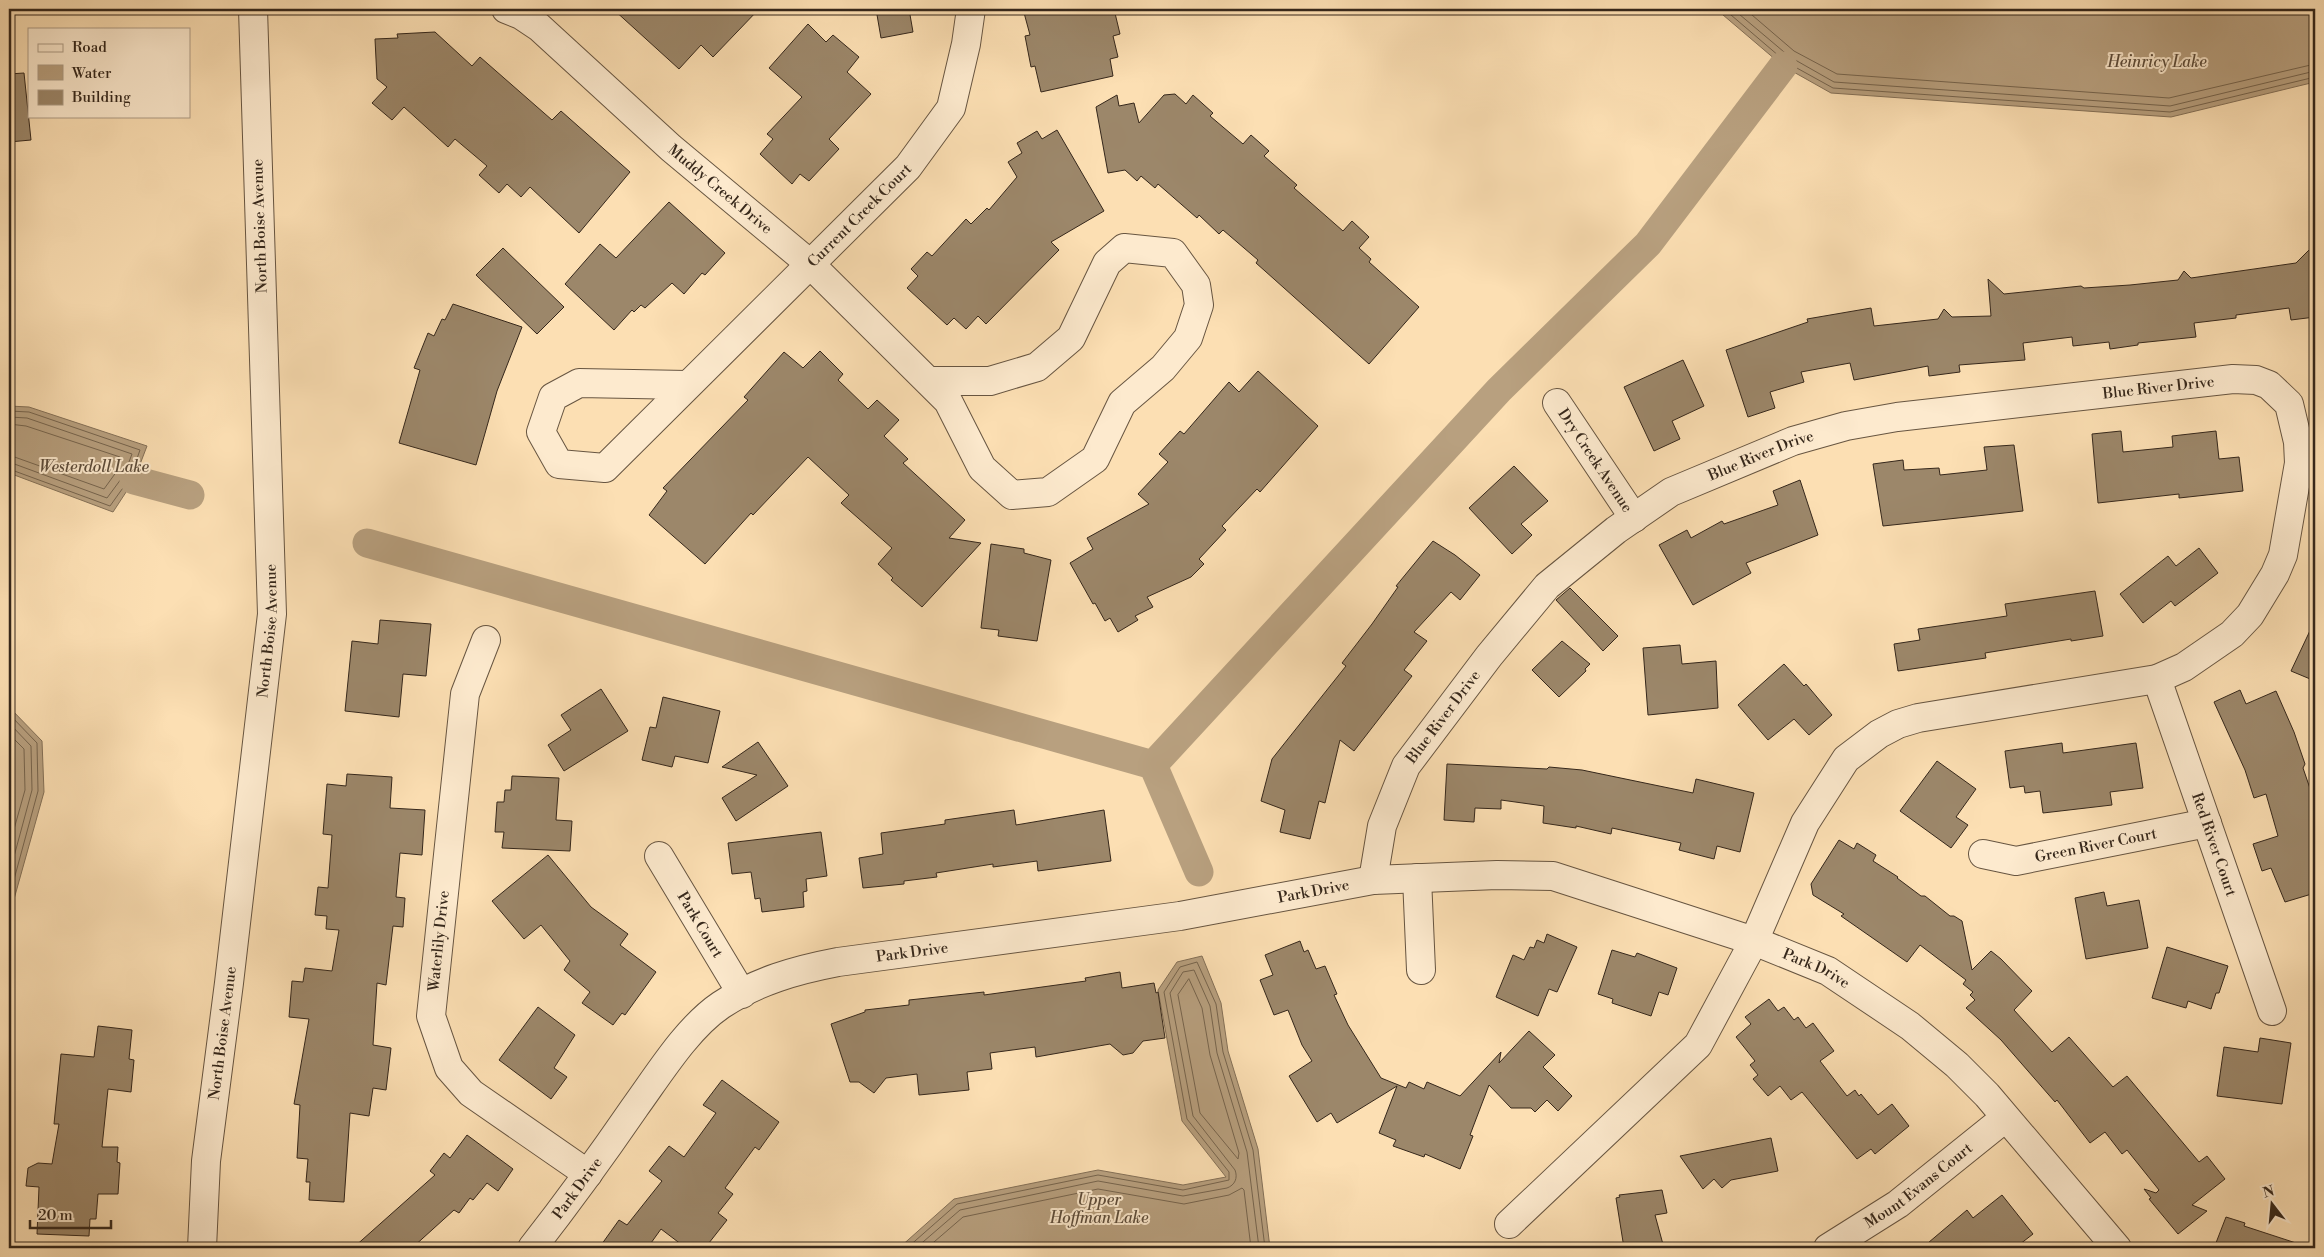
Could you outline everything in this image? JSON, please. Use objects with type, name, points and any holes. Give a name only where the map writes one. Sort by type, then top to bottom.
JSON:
[{"type":"street","name":"North Boise Avenue","points":[[202,1248],[206,1162],[272,614],[253,9]]},
{"type":"street","name":"Current Creek Court","points":[[687,385],[579,382],[553,397],[541,432],[559,464],[605,468],[809,263],[908,167],[951,108],[966,44],[971,9]]},
{"type":"street","name":"Muddy Creek Drive","points":[[517,11],[539,27],[671,148],[809,263],[948,401],[982,468],[1012,495],[1048,492],[1095,459],[1122,403],[1163,368],[1188,338],[1199,305],[1196,285],[1173,253],[1124,248],[1107,262],[1071,338],[1037,367],[990,381],[928,381]]},
{"type":"street","name":"Blue River Drive","points":[[1373,880],[1382,826],[1406,766],[1489,656],[1547,586],[1634,518],[1671,492],[1750,457],[1793,441],[1846,426],[1897,417],[2204,381],[2256,380],[2269,385],[2288,404],[2298,442],[2299,463],[2283,556],[2276,574],[2250,615],[2232,634],[2184,667],[2157,679],[1918,718],[1898,724],[1879,734],[1846,759],[1805,823],[1754,942],[1698,1046],[1509,1224]]},
{"type":"street","name":"Dry Creek Avenue","points":[[1557,403],[1634,518]]},
{"type":"street","name":"Waterlily Drive","points":[[486,640],[465,694],[431,1016],[449,1068],[471,1093],[588,1174]]},
{"type":"street","name":"Red River Court","points":[[2157,679],[2272,1011]]},
{"type":"street","name":"Green River Court","points":[[1983,854],[2016,861],[2207,823]]},
{"type":"street","name":"Park Court","points":[[659,856],[742,994]]},
{"type":"street","name":"Park Drive","points":[[532,1248],[588,1174],[658,1074],[702,1020],[721,1005],[777,976],[798,969],[838,962],[1180,916],[1373,880],[1552,876],[1754,942],[1828,970],[1910,1026],[1958,1064],[2117,1248]]},
{"type":"street","points":[[1416,878],[1421,970]]},
{"type":"street","name":"Mount Evans Court","points":[[1828,1248],[1898,1204],[2005,1118]]},
{"type":"water","name":"Heinricy Lake","points":[[1716,9],[2315,9],[2315,82],[2171,117],[1831,93],[1783,66]]},
{"type":"water","name":"Westerdoll Lake","points":[[9,406],[29,407],[147,446],[134,480],[113,512],[9,473]]},
{"type":"water","points":[[9,707],[42,741],[44,792],[9,917]]},
{"type":"water","name":"Upper Hoffman Lake","points":[[1202,956],[1221,1003],[1228,1051],[1258,1149],[1270,1248],[899,1248],[954,1199],[1098,1170],[1183,1185],[1226,1177],[1182,1121],[1158,990],[1177,962]]},
{"type":"building","points":[[613,9],[759,9],[713,57],[701,45],[679,69]]},
{"type":"building","points":[[876,9],[909,9],[913,32],[881,38]]},
{"type":"building","points":[[1023,9],[1114,9],[1120,34],[1113,36],[1118,57],[1110,59],[1113,76],[1041,92],[1035,66],[1031,67],[1025,36],[1030,35]]},
{"type":"building","points":[[808,24],[826,42],[833,35],[859,57],[847,72],[871,94],[829,139],[839,149],[809,181],[800,174],[792,184],[760,154],[773,139],[767,134],[802,97],[769,68]]},
{"type":"building","points":[[435,32],[472,66],[480,57],[552,120],[561,111],[630,172],[579,233],[530,187],[521,197],[507,184],[499,193],[479,175],[487,166],[455,139],[448,147],[404,107],[392,120],[372,103],[387,87],[377,79],[375,39],[398,38],[397,34]]},
{"type":"building","points":[[24,73],[31,140],[9,142],[9,74]]},
{"type":"building","points":[[1175,94],[1186,104],[1193,95],[1213,113],[1210,116],[1243,144],[1251,135],[1269,151],[1264,156],[1297,185],[1294,188],[1343,231],[1352,221],[1369,237],[1359,248],[1371,259],[1369,262],[1419,307],[1369,364],[1256,263],[1258,260],[1223,230],[1219,234],[1199,215],[1197,218],[1158,184],[1155,188],[1141,176],[1137,181],[1125,170],[1108,173],[1096,107],[1117,95],[1119,106],[1134,103],[1139,123],[1164,95]]},
{"type":"building","points":[[1057,130],[1104,211],[1051,242],[1059,250],[986,324],[978,316],[966,329],[954,318],[947,325],[907,288],[918,276],[911,269],[927,252],[932,256],[966,219],[971,224],[987,208],[989,210],[1017,177],[1008,162],[1022,153],[1017,143],[1037,131],[1042,139]]},
{"type":"building","points":[[669,202],[725,253],[705,275],[702,273],[684,294],[672,283],[645,308],[641,305],[634,312],[632,310],[614,330],[565,284],[600,244],[616,258]]},
{"type":"building","points":[[503,248],[564,307],[537,334],[476,275]]},
{"type":"building","points":[[2310,249],[2315,291],[2315,317],[2291,320],[2289,308],[2236,315],[2236,318],[2194,323],[2196,337],[2138,343],[2138,345],[2110,349],[2109,342],[2073,346],[2072,337],[2023,343],[2025,360],[1959,365],[1960,372],[1929,376],[1928,366],[1854,380],[1850,363],[1801,372],[1804,382],[1770,392],[1775,408],[1748,417],[1726,350],[1808,322],[1807,319],[1871,308],[1874,326],[1938,319],[1944,309],[1952,317],[1991,316],[1988,279],[2004,294],[2081,286],[2084,288],[2130,285],[2178,280],[2184,271],[2191,278],[2296,263]]},
{"type":"building","points":[[453,304],[522,327],[497,391],[476,465],[399,443],[420,370],[414,368],[428,333],[434,336],[442,319],[445,320]]},
{"type":"building","points":[[820,351],[843,374],[838,380],[868,409],[877,400],[899,420],[884,436],[908,459],[903,463],[965,520],[949,538],[981,543],[922,607],[891,580],[893,578],[878,564],[892,548],[841,503],[849,495],[808,457],[753,515],[751,513],[705,564],[649,515],[667,491],[663,488],[748,400],[744,397],[784,352],[803,368]]},
{"type":"building","points":[[1683,360],[1704,406],[1672,421],[1680,439],[1654,451],[1624,387]]},
{"type":"building","points":[[1258,371],[1318,426],[1260,492],[1257,489],[1222,526],[1226,530],[1199,559],[1204,564],[1191,577],[1147,597],[1153,607],[1135,616],[1138,620],[1118,632],[1110,618],[1105,621],[1095,603],[1093,604],[1070,563],[1093,549],[1087,538],[1149,504],[1138,494],[1168,462],[1159,454],[1180,431],[1184,434],[1229,382],[1239,392]]},
{"type":"building","points":[[2121,431],[2123,452],[2173,447],[2172,436],[2216,431],[2219,459],[2239,457],[2243,491],[2179,498],[2179,494],[2098,503],[2092,434]]},
{"type":"building","points":[[2014,445],[2023,511],[1883,526],[1873,464],[1903,460],[1904,470],[1939,468],[1940,475],[1987,470],[1984,447]]},
{"type":"building","points":[[1514,466],[1548,501],[1521,524],[1532,535],[1512,554],[1469,508]]},
{"type":"building","points":[[1800,480],[1818,535],[1746,563],[1751,573],[1693,605],[1659,545],[1687,530],[1691,538],[1722,521],[1724,524],[1778,505],[1773,491]]},
{"type":"building","points":[[1433,541],[1455,555],[1480,575],[1460,600],[1451,592],[1414,632],[1427,641],[1404,670],[1412,676],[1354,751],[1340,740],[1325,803],[1319,801],[1310,839],[1280,832],[1285,810],[1261,801],[1272,759],[1346,666],[1342,663],[1398,587],[1396,586]]},
{"type":"building","points":[[991,544],[1024,549],[1024,553],[1051,560],[1037,641],[998,636],[999,630],[981,628]]},
{"type":"building","points":[[2199,548],[2218,573],[2175,606],[2171,601],[2143,623],[2120,594],[2168,556],[2176,566]]},
{"type":"building","points":[[1570,588],[1618,636],[1603,651],[1556,600]]},
{"type":"building","points":[[2095,591],[2103,636],[2071,641],[2071,639],[1985,653],[1986,658],[1898,671],[1894,644],[1920,640],[1918,629],[2007,616],[2005,604]]},
{"type":"building","points":[[380,620],[431,624],[426,676],[403,674],[399,717],[345,711],[352,641],[378,644]]},
{"type":"building","points":[[2315,620],[2315,681],[2291,671]]},
{"type":"building","points":[[1562,641],[1590,664],[1585,669],[1586,671],[1559,697],[1532,670]]},
{"type":"building","points":[[1680,645],[1682,664],[1716,661],[1718,708],[1648,715],[1643,648]]},
{"type":"building","points":[[1784,664],[1804,686],[1806,684],[1832,715],[1809,735],[1794,719],[1768,740],[1738,705]]},
{"type":"building","points":[[601,689],[628,731],[564,771],[548,745],[571,730],[561,715]]},
{"type":"building","points":[[2240,690],[2246,704],[2276,691],[2294,732],[2305,764],[2303,768],[2315,803],[2315,893],[2285,902],[2271,868],[2262,871],[2253,844],[2278,836],[2266,794],[2254,798],[2245,770],[2214,702]]},
{"type":"building","points":[[663,697],[720,711],[708,763],[675,756],[672,767],[642,760],[650,727],[656,728]]},
{"type":"building","points":[[758,742],[788,786],[736,821],[722,798],[757,775],[722,767]]},
{"type":"building","points":[[2062,743],[2063,753],[2136,743],[2143,788],[2110,792],[2112,805],[2043,813],[2040,791],[2025,793],[2024,786],[2010,788],[2005,751]]},
{"type":"building","points":[[1937,761],[1976,789],[1956,817],[1968,825],[1951,848],[1900,811]]},
{"type":"building","points":[[1447,764],[1547,769],[1549,767],[1582,770],[1693,793],[1696,779],[1754,793],[1740,852],[1717,846],[1714,859],[1679,850],[1681,843],[1612,828],[1611,834],[1576,826],[1576,828],[1543,823],[1544,806],[1501,800],[1501,809],[1475,808],[1474,822],[1444,820]]},
{"type":"building","points":[[347,774],[392,777],[390,808],[425,810],[422,855],[400,853],[396,897],[405,898],[403,927],[393,926],[386,985],[377,983],[373,1045],[391,1048],[386,1090],[373,1088],[369,1116],[350,1113],[344,1202],[309,1200],[310,1182],[306,1182],[308,1159],[297,1158],[300,1105],[294,1104],[309,1019],[289,1017],[292,981],[303,982],[305,968],[332,971],[339,930],[326,929],[327,916],[315,915],[318,887],[328,888],[332,835],[323,834],[327,784],[346,786]]},
{"type":"building","points":[[512,776],[559,778],[556,820],[572,821],[570,851],[502,848],[504,832],[495,832],[497,802],[504,802],[505,790],[511,790]]},
{"type":"building","points":[[1014,810],[1016,825],[1104,810],[1111,861],[1038,871],[1037,861],[993,867],[993,864],[936,873],[937,877],[904,881],[904,884],[863,888],[859,858],[883,854],[881,833],[945,824],[945,820]]},
{"type":"building","points":[[821,832],[827,876],[806,879],[807,891],[803,892],[804,907],[762,912],[760,898],[755,899],[751,872],[732,874],[728,843]]},
{"type":"building","points":[[1839,840],[1854,849],[1857,843],[1876,855],[1873,861],[1898,877],[1921,896],[1925,896],[1950,916],[1954,916],[1962,921],[1972,970],[1991,951],[2001,959],[2032,991],[2014,1010],[2052,1052],[2069,1037],[2113,1087],[2127,1076],[2199,1162],[2207,1156],[2225,1179],[2192,1205],[2207,1211],[2178,1234],[2149,1199],[2151,1198],[2144,1189],[2156,1193],[2159,1190],[2127,1150],[2122,1154],[2105,1132],[2090,1143],[2057,1100],[2055,1102],[2001,1040],[1966,1008],[1975,1000],[1970,995],[1973,992],[1963,984],[1966,980],[1920,945],[1907,962],[1841,916],[1844,914],[1813,895],[1811,884]]},
{"type":"building","points":[[548,855],[591,907],[628,934],[620,945],[656,972],[625,1015],[622,1013],[613,1025],[582,1003],[590,992],[564,970],[570,961],[541,925],[524,939],[492,901]]},
{"type":"building","points":[[2104,892],[2107,906],[2139,900],[2148,948],[2086,959],[2075,898]]},
{"type":"building","points":[[1547,934],[1577,947],[1557,992],[1549,989],[1538,1016],[1496,997],[1513,955],[1524,960],[1530,947],[1534,948],[1537,940],[1544,943]]},
{"type":"building","points":[[1300,941],[1304,952],[1308,950],[1316,969],[1325,966],[1337,994],[1334,995],[1348,1025],[1381,1078],[1406,1088],[1409,1082],[1424,1089],[1427,1082],[1460,1096],[1501,1052],[1499,1063],[1529,1031],[1555,1055],[1543,1067],[1572,1096],[1558,1111],[1547,1100],[1535,1112],[1531,1108],[1511,1108],[1489,1085],[1470,1135],[1473,1136],[1460,1169],[1425,1154],[1424,1157],[1393,1146],[1396,1140],[1379,1133],[1397,1086],[1337,1123],[1331,1113],[1317,1122],[1289,1076],[1312,1061],[1302,1045],[1288,1010],[1274,1015],[1260,980],[1273,975],[1265,955]]},
{"type":"building","points":[[2167,947],[2228,966],[2219,993],[2216,993],[2211,1009],[2188,1001],[2186,1008],[2152,998]]},
{"type":"building","points":[[1612,950],[1635,957],[1637,953],[1677,968],[1668,995],[1659,992],[1651,1016],[1612,1003],[1613,999],[1598,994]]},
{"type":"building","points":[[1120,972],[1122,988],[1154,983],[1156,993],[1158,992],[1165,1038],[1143,1041],[1133,1053],[1123,1055],[1110,1044],[1036,1057],[1035,1047],[990,1053],[992,1069],[967,1072],[969,1090],[919,1095],[917,1074],[886,1078],[874,1093],[859,1082],[850,1082],[831,1024],[865,1012],[865,1010],[909,1005],[909,1000],[984,992],[984,995],[1086,981],[1085,978]]},
{"type":"building","points":[[1769,999],[1778,1011],[1784,1007],[1794,1020],[1798,1017],[1806,1028],[1813,1023],[1834,1051],[1820,1061],[1847,1096],[1855,1090],[1859,1096],[1861,1094],[1878,1115],[1892,1104],[1909,1126],[1875,1154],[1871,1149],[1857,1159],[1802,1092],[1791,1100],[1780,1086],[1768,1096],[1753,1079],[1758,1075],[1750,1065],[1755,1061],[1736,1037],[1751,1024],[1745,1017]]},
{"type":"building","points":[[538,1007],[575,1035],[554,1068],[567,1077],[551,1099],[499,1060]]},
{"type":"building","points":[[98,1026],[132,1030],[129,1059],[134,1060],[131,1092],[108,1089],[102,1147],[118,1147],[117,1162],[120,1163],[118,1194],[98,1194],[96,1219],[90,1219],[89,1236],[37,1234],[39,1187],[26,1186],[28,1168],[38,1163],[52,1164],[59,1124],[54,1124],[61,1054],[94,1057]]},
{"type":"building","points":[[2260,1038],[2291,1043],[2282,1104],[2217,1096],[2224,1047],[2258,1052]]},
{"type":"building","points":[[722,1080],[779,1122],[759,1150],[755,1147],[725,1188],[733,1194],[718,1213],[727,1220],[705,1248],[686,1248],[661,1229],[651,1243],[658,1248],[599,1248],[619,1220],[627,1225],[662,1181],[649,1171],[669,1146],[684,1157],[716,1113],[703,1105]]},
{"type":"building","points":[[467,1135],[513,1169],[498,1191],[487,1183],[473,1200],[470,1198],[459,1213],[454,1210],[412,1248],[353,1248],[435,1175],[430,1171],[444,1153],[450,1158]]},
{"type":"building","points":[[1771,1138],[1778,1171],[1731,1180],[1722,1188],[1714,1179],[1703,1189],[1680,1156]]},
{"type":"building","points":[[1662,1190],[1667,1213],[1655,1215],[1664,1248],[1624,1248],[1616,1198],[1620,1197],[1619,1195]]},
{"type":"building","points":[[2002,1195],[2033,1234],[2015,1248],[1922,1248],[1967,1210],[1973,1218]]},
{"type":"building","points":[[2226,1217],[2245,1223],[2244,1226],[2299,1244],[2298,1248],[2214,1248]]},
{"type":"waterway","points":[[1153,765],[1499,390],[1648,244],[1783,66]]},
{"type":"waterway","points":[[134,480],[190,495]]},
{"type":"waterway","points":[[367,543],[1153,765]]},
{"type":"waterway","points":[[1153,765],[1199,872]]}]
